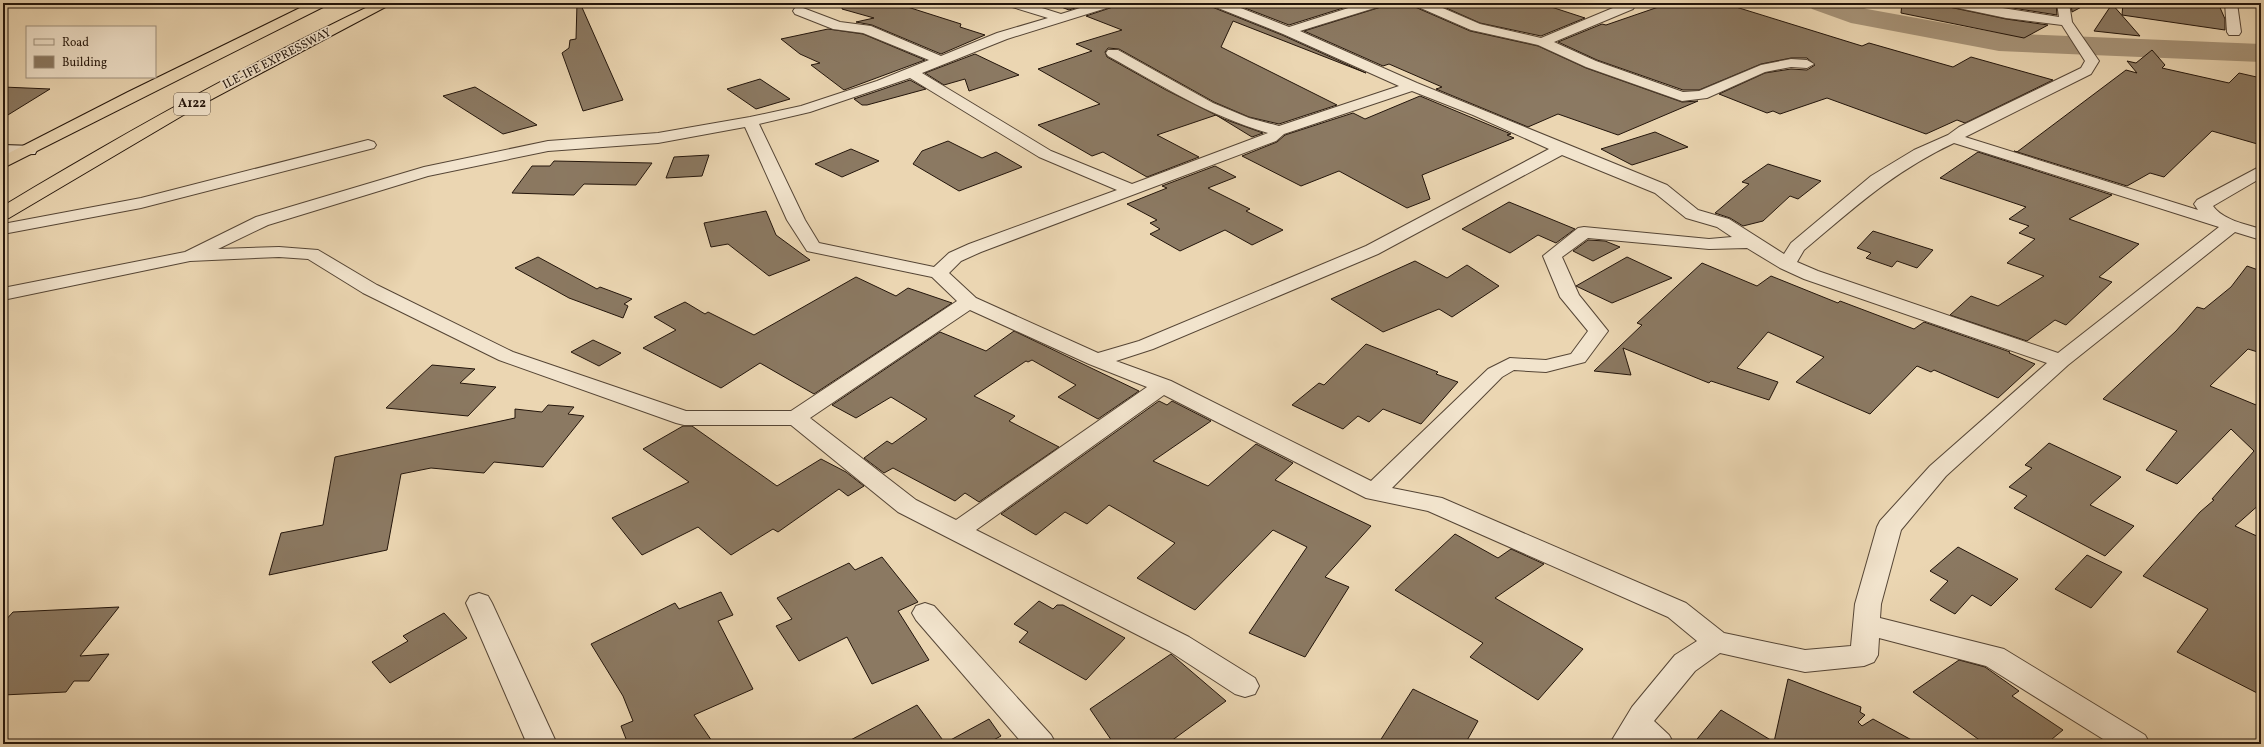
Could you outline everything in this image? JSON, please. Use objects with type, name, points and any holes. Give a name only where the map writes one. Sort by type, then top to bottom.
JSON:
[{"type":"highway","name":"A122","points":[[3,163],[146,88],[320,3]]},
{"type":"highway","name":"ILE-IFE EXPRESSWAY","points":[[3,214],[125,141],[240,77],[386,3]]},
{"type":"street","points":[[1013,3],[1062,18]]},
{"type":"street","points":[[190,256],[262,221],[424,172],[541,147],[658,138],[750,122],[805,109],[882,84],[1002,36],[1109,3]]},
{"type":"street","points":[[1217,3],[1288,31],[1412,86],[1478,112],[1561,149],[1585,157],[1661,189],[1692,214],[1724,223],[1750,242],[1787,264],[1811,275],[2061,361]]},
{"type":"street","points":[[1288,31],[1377,3]]},
{"type":"street","points":[[1420,3],[1476,27],[1542,42],[1591,64],[1682,97],[1702,95],[1761,69],[1791,63],[1807,64]]},
{"type":"street","points":[[1542,42],[1617,13],[1629,6],[1625,3]]},
{"type":"street","points":[[1953,3],[2006,14],[2066,22]]},
{"type":"street","points":[[1787,264],[1797,247],[1877,180],[1920,153],[1953,138],[1964,130],[2086,71],[2092,61],[2066,22],[2062,3]]},
{"type":"street","points":[[2230,3],[2234,32]]},
{"type":"street","points":[[799,11],[838,26],[866,29],[942,61]]},
{"type":"street","points":[[1113,53],[1152,74],[1166,84],[1208,106],[1244,121],[1280,131]]},
{"type":"street","points":[[911,72],[1045,154],[1132,190]]},
{"type":"street","points":[[938,273],[955,257],[975,248],[1271,138],[1280,131],[1412,86]]},
{"type":"street","points":[[750,122],[796,220],[813,247],[938,273],[969,302],[1096,360],[1163,386],[1374,492],[1434,504],[1655,600],[1677,610],[1716,642],[1805,661],[1864,655],[1868,604],[1889,527],[1938,471],[2061,361],[2232,226]]},
{"type":"street","points":[[1953,138],[2261,235]]},
{"type":"street","points":[[3,229],[38,224],[159,199],[368,146]]},
{"type":"street","points":[[1096,360],[1146,345],[1372,250],[1561,149]]},
{"type":"street","points":[[3,150],[29,150]]},
{"type":"street","points":[[2232,226],[2210,214],[2203,204],[2261,171]]},
{"type":"street","points":[[1374,492],[1495,373],[1510,364],[1546,366],[1578,358],[1598,331],[1570,297],[1552,256],[1584,232],[1709,244],[1750,242]]},
{"type":"street","points":[[3,294],[190,256],[279,252],[312,254],[370,290],[506,356],[684,418],[796,418],[969,302]]},
{"type":"street","points":[[958,531],[1163,386]]},
{"type":"street","points":[[796,418],[907,506],[1179,644],[1245,686]]},
{"type":"street","points":[[479,603],[542,744]]},
{"type":"street","points":[[925,613],[1041,744]]},
{"type":"street","points":[[1866,625],[1994,657],[2134,744]]},
{"type":"street","points":[[1626,740],[1642,715],[1685,663],[1716,642]]},
{"type":"street","points":[[1626,740],[1642,727],[1659,744]]},
{"type":"building","points":[[577,3],[580,3],[623,100],[583,111],[562,53],[569,48],[570,40],[576,39]]},
{"type":"building","points":[[843,3],[895,3],[961,24],[960,27],[985,35],[941,54],[872,25],[856,22],[874,18],[842,9]]},
{"type":"building","points":[[1057,3],[1091,3],[1069,10],[1056,5]]},
{"type":"building","points":[[1116,3],[1210,3],[1212,7],[1282,35],[1366,73],[1233,21],[1221,47],[1337,105],[1279,124],[1249,117],[1214,102],[1119,49],[1108,48],[1105,52],[1107,57],[1166,90],[1216,115],[1157,135],[1199,157],[1147,177],[1103,152],[1092,156],[1038,125],[1100,104],[1038,69],[1092,51],[1076,44],[1122,30],[1086,16],[1113,7]]},
{"type":"building","points":[[1232,3],[1359,3],[1289,25]]},
{"type":"building","points":[[1384,3],[1413,3],[1415,7],[1470,31],[1538,46],[1586,68],[1682,102],[1698,101],[1618,135],[1558,114],[1528,127],[1436,89],[1442,87],[1389,64],[1383,66],[1304,31],[1381,7]]},
{"type":"building","points":[[1435,3],[1539,3],[1585,18],[1541,36],[1480,23]]},
{"type":"building","points":[[1670,3],[1723,3],[1862,46],[1869,43],[1953,67],[1971,57],[2053,80],[1965,123],[1957,120],[1926,134],[1827,98],[1780,114],[1773,111],[1767,113],[1719,94],[1765,73],[1791,69],[1807,70],[1815,65],[1807,58],[1791,58],[1761,64],[1699,90],[1683,90],[1597,60],[1558,42],[1602,24],[1606,25]]},
{"type":"building","points":[[1902,3],[1946,3],[1949,7],[2006,19],[2048,25],[2024,38],[1901,13]]},
{"type":"building","points":[[1981,3],[2056,3],[2057,15]]},
{"type":"building","points":[[2071,3],[2089,3],[2072,12]]},
{"type":"building","points":[[2123,3],[2218,3],[2225,19],[2225,30],[2122,15]]},
{"type":"building","points":[[2112,4],[2140,36],[2094,31]]},
{"type":"building","points":[[828,29],[863,34],[925,60],[844,90],[811,65],[820,63],[800,54],[781,39]]},
{"type":"building","points":[[2152,50],[2165,65],[2162,68],[2229,83],[2239,73],[2261,78],[2261,145],[2212,131],[2164,177],[2150,173],[2127,186],[2017,152],[2126,70],[2137,73],[2127,61],[2136,63]]},
{"type":"building","points":[[975,54],[1019,75],[969,91],[965,79],[944,85],[925,73]]},
{"type":"building","points":[[760,79],[790,99],[756,109],[727,89]]},
{"type":"building","points":[[910,80],[926,89],[867,105],[862,105],[854,99]]},
{"type":"building","points":[[3,87],[50,89],[3,118]]},
{"type":"building","points":[[475,87],[537,125],[503,134],[443,96]]},
{"type":"building","points":[[1420,96],[1511,134],[1507,135],[1514,138],[1422,175],[1430,199],[1407,208],[1339,171],[1301,186],[1242,156],[1277,142],[1285,135],[1353,113],[1365,119]]},
{"type":"building","points":[[1216,115],[1224,119],[1263,133],[1252,137]]},
{"type":"building","points":[[1655,132],[1688,147],[1632,165],[1601,149]]},
{"type":"building","points":[[948,141],[982,158],[996,152],[1022,167],[959,191],[913,164],[922,151]]},
{"type":"building","points":[[851,149],[879,161],[842,177],[815,164]]},
{"type":"building","points":[[1978,152],[2112,195],[2069,219],[2139,244],[2099,277],[2112,282],[2066,325],[2055,320],[2027,341],[1950,315],[1971,296],[1998,306],[2044,276],[2007,263],[2035,239],[2019,233],[2029,226],[2009,219],[2026,207],[1940,178]]},
{"type":"building","points":[[709,155],[702,176],[666,178],[674,157]]},
{"type":"building","points":[[554,161],[652,163],[636,185],[584,184],[574,195],[512,193],[532,166],[550,166]]},
{"type":"building","points":[[1768,164],[1821,181],[1798,199],[1790,196],[1763,221],[1743,226],[1730,218],[1715,213],[1749,184],[1742,182]]},
{"type":"building","points":[[1215,166],[1236,177],[1208,188],[1250,209],[1246,211],[1283,230],[1252,245],[1225,230],[1180,251],[1150,234],[1160,229],[1150,223],[1157,220],[1127,204],[1167,188],[1162,186]]},
{"type":"building","points":[[1509,202],[1575,229],[1556,243],[1538,235],[1510,253],[1462,229]]},
{"type":"building","points":[[766,211],[776,235],[810,260],[769,276],[728,244],[711,247],[704,223]]},
{"type":"building","points":[[1873,231],[1933,250],[1917,268],[1897,261],[1892,267],[1866,258],[1871,253],[1857,248]]},
{"type":"building","points":[[1588,240],[1605,241],[1620,247],[1593,261],[1573,251]]},
{"type":"building","points":[[538,257],[597,289],[600,287],[632,299],[624,304],[628,306],[623,318],[569,298],[515,268]]},
{"type":"building","points":[[1627,257],[1672,278],[1612,303],[1576,286]]},
{"type":"building","points":[[1415,261],[1447,278],[1467,265],[1499,286],[1452,317],[1439,309],[1383,332],[1331,299]]},
{"type":"building","points":[[1702,263],[1757,286],[1771,276],[1838,303],[1840,301],[1914,329],[1924,322],[2010,352],[2009,353],[2035,364],[1998,398],[1934,370],[1931,372],[1917,366],[1870,414],[1796,382],[1824,357],[1768,332],[1737,368],[1778,382],[1769,400],[1711,381],[1709,383],[1623,348],[1631,375],[1594,371],[1642,325],[1637,323]]},
{"type":"building","points":[[2247,266],[2261,271],[2261,353],[2248,349],[2210,386],[2261,407],[2261,503],[2235,526],[2261,538],[2261,695],[2177,652],[2208,609],[2143,576],[2200,512],[2214,500],[2212,499],[2254,451],[2231,429],[2177,484],[2146,470],[2177,431],[2103,399],[2176,331],[2197,307],[2204,309],[2231,287]]},
{"type":"building","points":[[856,277],[896,296],[908,288],[952,303],[814,394],[760,363],[721,388],[643,348],[676,330],[654,317],[685,302],[705,314],[708,312],[754,335]]},
{"type":"building","points":[[1014,331],[1139,391],[1098,419],[1058,397],[1076,385],[1032,360],[1028,362],[1026,361],[974,396],[1015,416],[1009,421],[1059,447],[979,502],[965,493],[955,501],[893,468],[884,473],[864,458],[887,441],[892,444],[927,419],[891,397],[856,418],[832,405],[940,332],[986,351]]},
{"type":"building","points":[[593,340],[621,353],[599,366],[571,352]]},
{"type":"building","points":[[1366,344],[1438,372],[1436,374],[1458,382],[1421,424],[1383,409],[1369,422],[1358,416],[1343,429],[1292,405],[1319,383],[1324,385]]},
{"type":"building","points":[[432,365],[475,369],[460,383],[496,387],[468,416],[386,408]]},
{"type":"building","points":[[1159,401],[1167,405],[1172,401],[1211,421],[1153,461],[1208,486],[1256,444],[1293,463],[1275,480],[1371,526],[1325,577],[1349,587],[1305,657],[1249,633],[1307,547],[1273,530],[1195,610],[1137,578],[1175,543],[1109,505],[1087,524],[1065,512],[1036,535],[1001,514]]},
{"type":"building","points":[[548,405],[574,407],[568,414],[584,416],[543,467],[494,462],[484,473],[431,468],[401,474],[387,550],[269,575],[281,533],[323,525],[335,457],[515,418],[515,409],[542,412]]},
{"type":"building","points":[[683,426],[692,426],[777,486],[821,459],[846,472],[864,486],[848,496],[839,489],[778,532],[773,529],[731,555],[698,527],[642,555],[612,518],[689,482],[643,449]]},
{"type":"building","points":[[2049,443],[2121,477],[2090,505],[2134,526],[2105,556],[2014,508],[2027,496],[2009,487],[2032,468],[2025,465]]},
{"type":"building","points":[[1455,534],[1498,558],[1511,549],[1544,564],[1495,598],[1583,649],[1538,700],[1470,657],[1483,643],[1395,590]]},
{"type":"building","points":[[1958,547],[2018,579],[1991,606],[1972,595],[1955,614],[1930,600],[1948,581],[1930,571]]},
{"type":"building","points":[[2087,555],[2122,572],[2091,608],[2055,589]]},
{"type":"building","points":[[882,557],[918,602],[898,611],[929,660],[872,684],[847,637],[799,661],[776,626],[792,619],[777,598],[849,563],[855,570]]},
{"type":"building","points":[[721,592],[733,615],[718,621],[753,689],[694,715],[714,744],[628,744],[621,726],[633,721],[623,696],[591,644],[675,603],[679,609]]},
{"type":"building","points":[[1039,601],[1053,609],[1057,605],[1063,605],[1125,638],[1086,680],[1019,642],[1028,632],[1014,624]]},
{"type":"building","points":[[119,607],[80,656],[109,654],[89,681],[74,681],[66,692],[3,695],[3,623],[13,612]]},
{"type":"building","points":[[444,613],[467,638],[390,683],[372,662],[408,641],[403,636]]},
{"type":"building","points":[[1171,654],[1226,701],[1167,744],[1114,744],[1090,709]]},
{"type":"building","points":[[1959,660],[1985,667],[2019,691],[2012,696],[2063,730],[2046,744],[1985,744],[1913,692]]},
{"type":"building","points":[[1788,679],[1861,707],[1860,712],[1865,715],[1858,722],[1862,726],[1873,719],[1919,744],[1693,744],[1721,710],[1774,742]]},
{"type":"building","points":[[1413,689],[1478,721],[1465,744],[1378,744]]},
{"type":"building","points":[[917,705],[945,743],[989,719],[1001,736],[986,744],[843,744]]},
{"type":"waterway","points":[[1822,3],[1861,17],[1999,42],[2261,53]]}]
